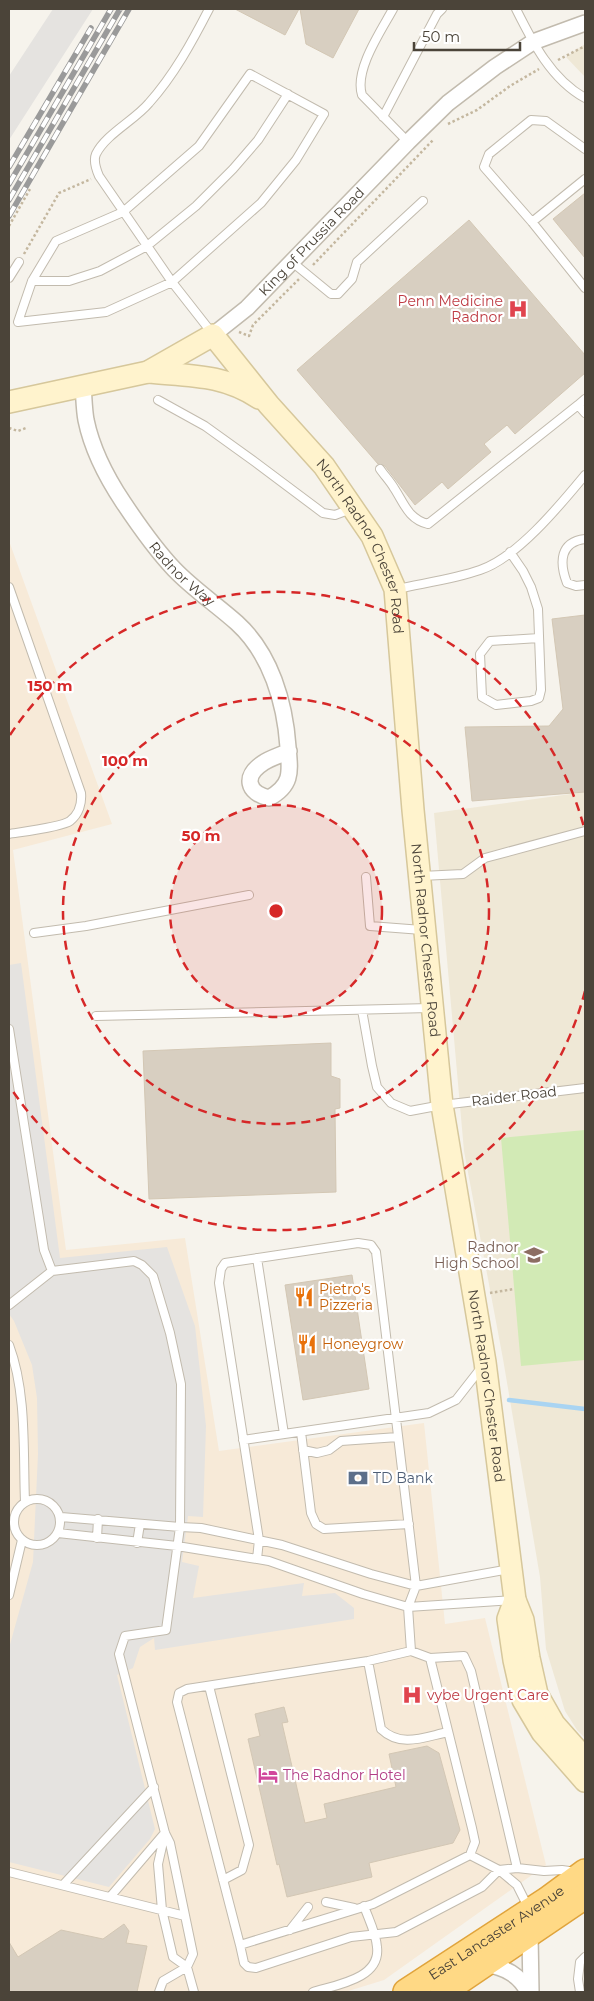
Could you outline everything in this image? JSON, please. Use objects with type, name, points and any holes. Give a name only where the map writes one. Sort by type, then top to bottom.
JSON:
[{"type":"highway","name":"East Lancaster Avenue","points":[[443,1992],[486,1964],[530,1923],[585,1881]]},
{"type":"highway","name":"East Lancaster Avenue","points":[[406,1992],[530,1923]]},
{"type":"main road","name":"King of Prussia Road","points":[[9,402],[148,372],[220,330]]},
{"type":"main road","name":"North Radnor Chester Road","points":[[220,330],[269,405],[324,466],[372,536],[395,589],[419,876],[442,1105],[485,1362],[515,1600],[523,1620],[528,1658],[537,1694],[554,1724],[585,1759]]},
{"type":"main road","points":[[148,372],[213,378],[229,382],[269,405]]},
{"type":"main road","name":"North Radnor Chester Road","points":[[515,1600],[508,1619],[514,1660],[523,1700],[542,1732],[585,1781]]},
{"type":"street","name":"King of Prussia Road","points":[[220,330],[247,308],[448,103],[495,67],[533,42],[585,23]]},
{"type":"street","name":"Radnor Way","points":[[83,386],[86,420],[99,459],[123,501],[151,541],[174,568],[239,624],[258,648],[281,700],[287,726],[289,752]]},
{"type":"street","points":[[530,1923],[530,1992]]},
{"type":"street","points":[[486,1964],[498,1966],[517,1976],[530,1992]]},
{"type":"lane","points":[[209,9],[194,38],[170,76],[148,104],[101,146],[95,156],[95,166],[99,176],[172,282],[220,330]]},
{"type":"lane","points":[[393,9],[364,64],[359,86],[362,95],[408,142]]},
{"type":"lane","points":[[383,117],[437,14],[442,9]]},
{"type":"lane","points":[[516,9],[533,42],[548,64],[572,91],[585,98]]},
{"type":"lane","points":[[250,74],[324,114],[296,160],[261,204],[172,282],[106,312],[18,322],[32,280],[56,241],[123,212],[199,146],[250,74]]},
{"type":"lane","points":[[32,280],[69,281],[100,271],[147,246],[196,206],[233,169],[258,140],[288,94]]},
{"type":"lane","points":[[585,150],[546,121],[531,120],[489,154],[484,167],[532,222],[585,288]]},
{"type":"lane","points":[[532,222],[585,179]]},
{"type":"lane","points":[[292,262],[331,294],[338,294],[352,279],[357,262],[423,201]]},
{"type":"lane","points":[[9,278],[19,262]]},
{"type":"lane","points":[[380,469],[394,487],[404,507],[417,521],[428,524],[585,399]]},
{"type":"lane","points":[[158,400],[205,426],[323,514],[335,515],[353,508]]},
{"type":"lane","points":[[578,405],[585,413]]},
{"type":"lane","points":[[395,589],[482,570],[510,552],[548,520],[585,475]]},
{"type":"lane","points":[[585,539],[575,540],[568,545],[564,552],[564,575],[567,583],[576,586],[585,585]]},
{"type":"lane","points":[[510,552],[523,570],[538,609],[541,690],[539,698],[531,702],[496,704],[482,697],[480,654],[490,641],[539,638]]},
{"type":"lane","points":[[9,587],[81,792],[82,802],[77,813],[67,823],[9,834]]},
{"type":"lane","points":[[419,876],[463,874],[486,858],[585,831]]},
{"type":"lane","points":[[366,877],[370,926],[424,930]]},
{"type":"lane","points":[[34,933],[86,926],[248,895]]},
{"type":"lane","points":[[96,1016],[432,1008]]},
{"type":"lane","name":"Raider Road","points":[[362,1010],[377,1087],[392,1103],[410,1111],[442,1105],[585,1088]]},
{"type":"lane","points":[[9,1029],[44,1250],[52,1271]]},
{"type":"lane","points":[[257,1559],[259,1540],[219,1283],[220,1269],[225,1262],[358,1243],[370,1245],[376,1252],[416,1586],[408,1606],[411,1651]]},
{"type":"lane","points":[[257,1258],[284,1434]]},
{"type":"lane","points":[[9,1305],[52,1271],[134,1261],[142,1265],[153,1276],[170,1334],[181,1384],[180,1527],[166,1630],[125,1636],[120,1654],[165,1834],[170,1843],[193,1954],[187,1967],[166,1978],[159,1992]]},
{"type":"lane","points":[[9,1345],[16,1365],[20,1394],[25,1502]]},
{"type":"lane","points":[[243,1440],[429,1413],[456,1400],[485,1362]]},
{"type":"lane","points":[[301,1432],[310,1513],[316,1524],[324,1529],[409,1524]]},
{"type":"lane","points":[[303,1450],[317,1453],[329,1450],[342,1442],[398,1437]]},
{"type":"lane","points":[[32,1499],[47,1500],[54,1504],[61,1517],[58,1533],[51,1541],[36,1546],[22,1540],[14,1528],[14,1521],[15,1513],[25,1502],[32,1499]]},
{"type":"lane","points":[[61,1517],[201,1528],[282,1545],[371,1574],[416,1586],[512,1569]]},
{"type":"lane","points":[[97,1538],[98,1519]]},
{"type":"lane","points":[[137,1543],[140,1524]]},
{"type":"lane","points":[[58,1533],[177,1546],[269,1561],[363,1594],[408,1606],[515,1600]]},
{"type":"lane","points":[[9,1595],[22,1540]]},
{"type":"lane","points":[[517,1868],[471,1671],[464,1656],[430,1658],[411,1651],[368,1661],[187,1689],[179,1693],[177,1702],[244,1963],[248,1967],[256,1968],[351,1937],[396,1932],[482,1887],[499,1870],[517,1868],[544,1871],[562,1870],[585,1881]]},
{"type":"lane","points":[[240,1945],[373,1904],[470,1855],[475,1842],[430,1658]]},
{"type":"lane","points":[[368,1661],[381,1729],[389,1737],[399,1740],[412,1740],[448,1732]]},
{"type":"lane","points":[[209,1686],[249,1845],[242,1870],[223,1880]]},
{"type":"lane","points":[[63,1885],[154,1787]]},
{"type":"lane","points":[[110,1897],[165,1834]]},
{"type":"lane","points":[[165,1834],[158,1864],[162,1910],[173,1957],[187,1967],[194,1992]]},
{"type":"lane","points":[[470,1855],[499,1870],[517,1885],[530,1923]]},
{"type":"lane","points":[[9,1872],[185,1916]]},
{"type":"lane","points":[[326,1902],[360,1908]]},
{"type":"lane","points":[[290,1930],[308,1907]]},
{"type":"lane","points":[[313,1992],[351,1980],[367,1972],[372,1967],[378,1950],[375,1935],[360,1908]]},
{"type":"lane","points":[[580,1992],[578,1979],[580,1962],[585,1958]]},
{"type":"path","points":[[448,124],[477,110],[510,86],[548,64],[585,46]]},
{"type":"path","points":[[220,330],[249,336],[254,325],[434,138]]},
{"type":"path","points":[[19,262],[59,193],[99,176]]},
{"type":"path","points":[[9,226],[30,189]]},
{"type":"path","points":[[9,428],[18,431],[26,428]]},
{"type":"path","points":[[474,1295],[514,1289]]},
{"type":"shaded area","points":[[53,9],[93,9],[9,140],[9,76]]},
{"type":"shaded area","points":[[585,44],[585,77],[566,57]]},
{"type":"shaded area","points":[[9,541],[112,824],[13,850],[66,1250],[185,1238],[219,1451],[424,1423],[445,1624],[485,1618],[546,1865],[384,1980],[345,1992],[9,1992]]},
{"type":"shaded area","name":"Radnor High School","points":[[585,792],[585,1738],[577,1730],[565,1711],[546,1649],[540,1577],[503,1359],[464,1151],[434,813]]},
{"type":"shaded area","points":[[21,963],[60,1258],[167,1247],[195,1326],[206,1426],[203,1517],[188,1516],[182,1562],[199,1566],[193,1598],[304,1583],[302,1596],[335,1593],[354,1608],[354,1619],[155,1650],[154,1638],[140,1647],[133,1668],[117,1675],[155,1829],[150,1839],[109,1887],[9,1862],[9,1648],[33,1562],[38,1454],[37,1398],[32,1365],[14,1321],[9,1314],[9,965]]},
{"type":"green space","points":[[585,1130],[585,1360],[521,1366],[501,1138]]},
{"type":"building","points":[[235,9],[299,9],[285,35]]},
{"type":"building","points":[[300,9],[359,9],[333,58],[306,44]]},
{"type":"building","points":[[585,193],[585,258],[553,219]]},
{"type":"building","points":[[469,220],[585,355],[585,373],[515,434],[507,425],[484,444],[491,452],[448,489],[442,482],[415,505],[385,466],[378,464],[297,370]]},
{"type":"building","points":[[585,615],[585,792],[472,801],[465,727],[549,726],[563,709],[552,619]]},
{"type":"building","points":[[331,1043],[331,1076],[340,1079],[340,1108],[335,1109],[336,1192],[149,1199],[143,1051]]},
{"type":"building","points":[[352,1275],[369,1389],[303,1400],[285,1285]]},
{"type":"building","points":[[284,1707],[288,1722],[282,1723],[305,1823],[327,1818],[324,1804],[396,1787],[389,1754],[427,1746],[439,1753],[460,1830],[453,1843],[369,1863],[372,1877],[287,1897],[279,1864],[277,1865],[248,1739],[260,1736],[255,1714]]},
{"type":"building","points":[[124,1924],[129,1931],[126,1943],[147,1946],[137,1992],[9,1992],[9,1942],[18,1957],[61,1930],[103,1939]]},
{"type":"waterway","points":[[509,1400],[585,1409]]},
{"type":"railway","points":[[9,184],[111,9]]},
{"type":"railway","points":[[9,200],[120,9]]},
{"type":"railway","points":[[9,216],[129,9]]},
{"type":"railway","points":[[9,167],[91,28]]},
{"type":"place","name":"Penn Medicine Radnor","points":[[518,309]]},
{"type":"place","name":"Radnor High School","points":[[534,1255]]},
{"type":"place","name":"Pietro's Pizzeria","points":[[304,1297]]},
{"type":"place","name":"Honeygrow","points":[[307,1344]]},
{"type":"place","name":"TD Bank","points":[[358,1478]]},
{"type":"place","name":"vybe Urgent Care","points":[[412,1695]]},
{"type":"place","name":"The Radnor Hotel","points":[[268,1775]]}]
